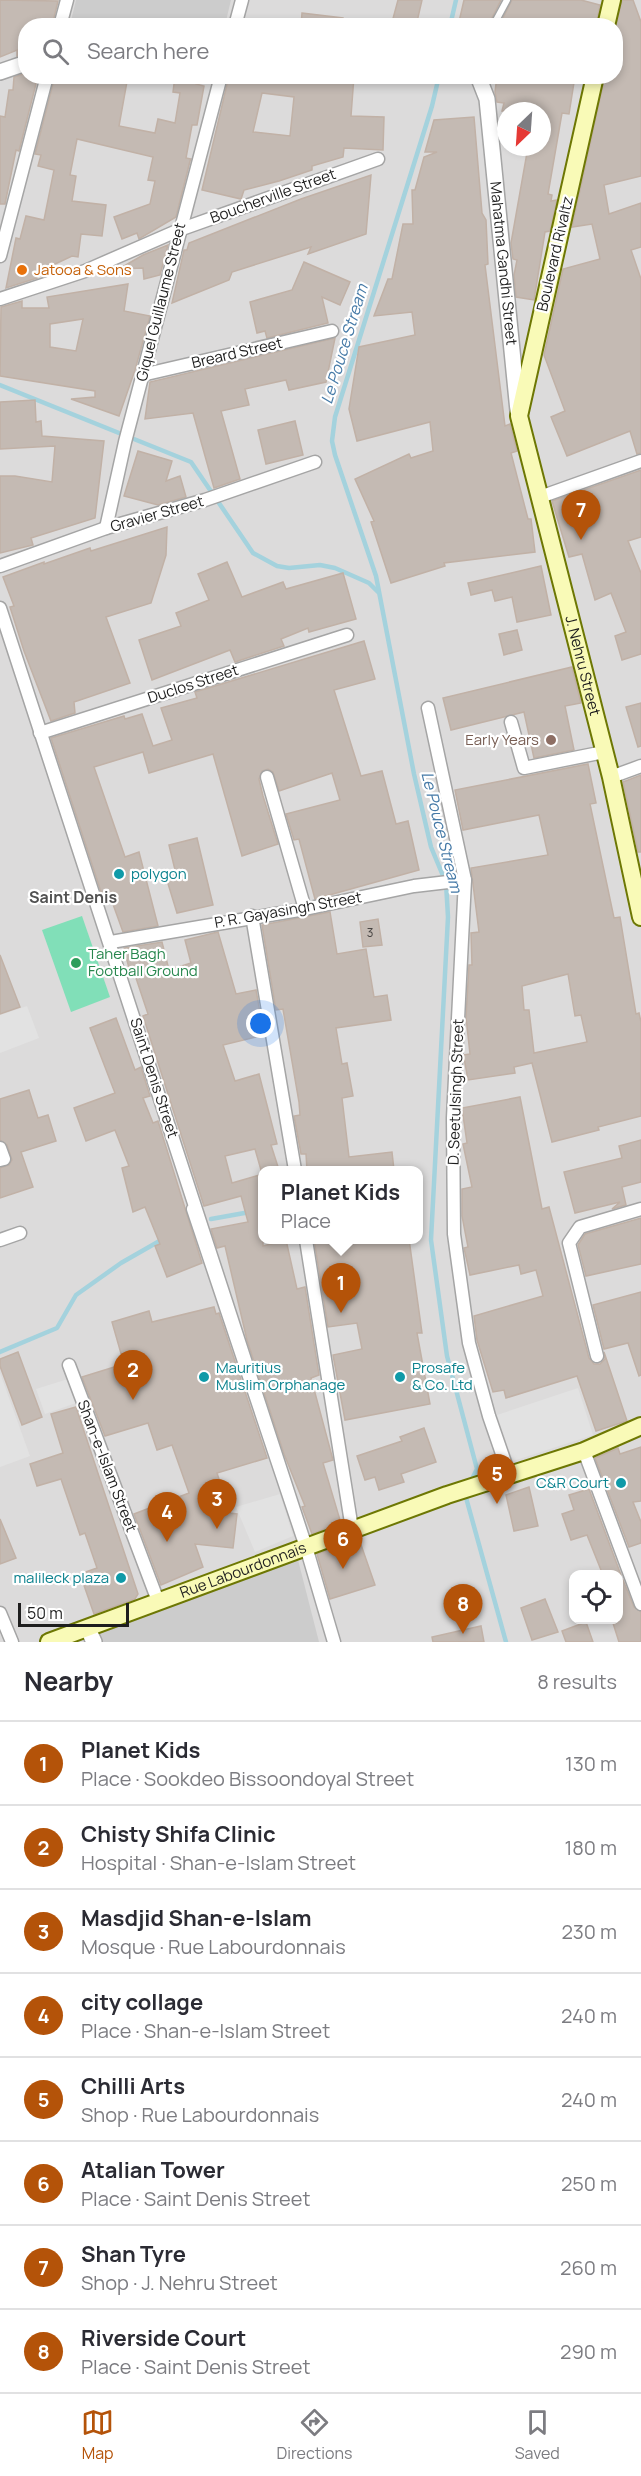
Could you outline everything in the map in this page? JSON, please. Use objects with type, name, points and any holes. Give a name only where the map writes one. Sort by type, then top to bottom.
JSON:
[{"type":"main road","points":[[608,18],[612,0]]},
{"type":"main road","name":"Boulevard Rivaltz","points":[[519,417],[593,84]]},
{"type":"main road","name":"J. Nehru Street","points":[[519,417],[604,752],[641,917]]},
{"type":"main road","name":"Rue Labourdonnais","points":[[50,1642],[91,1635],[158,1601],[447,1495],[584,1451],[641,1426]]},
{"type":"street","points":[[62,18],[67,0]]},
{"type":"street","points":[[237,18],[242,0]]},
{"type":"street","points":[[0,72],[18,66]]},
{"type":"street","points":[[0,256],[45,84]]},
{"type":"street","name":"Giquel Guillaume Street","points":[[106,528],[142,375],[219,84]]},
{"type":"street","name":"Mahatma Gandhi Street","points":[[481,84],[487,99],[519,417]]},
{"type":"street","name":"Boucherville Street","points":[[0,299],[85,272],[179,230],[378,159]]},
{"type":"street","name":"Breard Street","points":[[142,375],[333,331]]},
{"type":"street","points":[[540,497],[641,461]]},
{"type":"street","name":"Gravier Street","points":[[0,566],[106,528],[205,500],[315,462]]},
{"type":"street","name":"Saint Denis Street","points":[[0,608],[111,942],[306,1547],[334,1642]]},
{"type":"street","name":"Duclos Street","points":[[40,733],[347,635]]},
{"type":"street","name":"D. Seetulsingh Street","points":[[428,708],[465,880],[453,1118],[454,1234],[469,1343],[508,1474]]},
{"type":"street","points":[[511,722],[524,768],[604,752]]},
{"type":"street","points":[[610,777],[641,766]]},
{"type":"street","points":[[267,777],[305,909]]},
{"type":"street","name":"P. R. Gayasingh Street","points":[[111,942],[252,916],[305,909],[414,886],[465,880]]},
{"type":"street","points":[[252,916],[294,1166]]},
{"type":"street","points":[[0,1148],[4,1159],[0,1160]]},
{"type":"street","name":"Saint Denis Street","points":[[193,1209],[202,1235],[306,1547],[193,1209]]},
{"type":"street","points":[[597,1356],[569,1244],[580,1227],[641,1209]]},
{"type":"street","points":[[0,1240],[20,1233]]},
{"type":"street","points":[[307,1244],[352,1529]]},
{"type":"street","name":"Shan-e-Islam Street","points":[[69,1365],[158,1601]]},
{"type":"street","points":[[584,1451],[641,1604]]},
{"type":"street","points":[[0,1613],[12,1642]]},
{"type":"lane","points":[[497,18],[507,0]]},
{"type":"shaded area","points":[[0,0],[641,0],[641,1642],[0,1642]]},
{"type":"shaded area","points":[[76,0],[231,0],[227,18],[72,18]]},
{"type":"shaded area","points":[[27,1006],[39,1038],[0,1053],[0,1015]]},
{"type":"shaded area","points":[[0,1373],[30,1456],[0,1467]]},
{"type":"shaded area","points":[[68,1379],[76,1403],[45,1414],[36,1389]]},
{"type":"shaded area","points":[[578,1388],[593,1435],[513,1461],[497,1415]]},
{"type":"shaded area","points":[[280,1494],[293,1536],[255,1552],[236,1507]]},
{"type":"shaded area","points":[[297,1556],[319,1642],[98,1642],[93,1632]]},
{"type":"green space","name":"Taher Bagh Football Ground","points":[[82,916],[110,997],[71,1012],[42,930]]},
{"type":"building","points":[[0,0],[58,1],[54,18],[18,18],[18,56],[17,50],[0,57]]},
{"type":"building","points":[[398,0],[422,0],[418,18],[393,18]]},
{"type":"building","points":[[464,0],[501,0],[492,18],[460,18]]},
{"type":"building","points":[[512,0],[581,0],[600,5],[598,18],[503,18]]},
{"type":"building","points":[[622,0],[633,0],[641,22],[641,176],[604,185],[609,214],[641,203],[641,247],[631,250],[641,279],[641,453],[637,454],[630,431],[567,456],[551,417],[565,411],[544,355],[563,269],[600,259],[592,224],[572,227],[603,84],[623,84],[623,18],[618,18]]},
{"type":"building","points":[[302,13],[343,18],[302,18]]},
{"type":"building","points":[[18,76],[18,84],[36,84],[19,151],[16,150],[5,204],[0,204],[0,116],[5,117],[9,90],[13,90],[14,77]]},
{"type":"building","points":[[53,84],[127,84],[119,126],[155,133],[158,119],[175,123],[180,93],[173,92],[174,84],[204,86],[197,125],[192,125],[186,158],[191,159],[176,217],[139,239],[137,233],[122,239],[114,217],[150,204],[155,181],[148,180],[153,157],[77,139],[70,175],[76,176],[72,201],[106,205],[102,236],[81,234],[78,257],[72,256],[53,265],[55,272],[34,273],[37,278],[6,288],[16,238],[20,239],[26,216],[44,220],[54,170],[38,166],[41,155],[35,154]]},
{"type":"building","points":[[227,84],[353,84],[351,116],[384,117],[383,150],[344,148],[343,157],[312,166],[312,170],[279,181],[244,190],[241,199],[202,190]],"holes":[[[262,93],[294,97],[290,136],[253,132]]]},
{"type":"building","points":[[496,84],[574,84],[569,114],[562,113],[548,194],[552,195],[551,201],[557,200],[550,231],[545,232],[534,300],[516,297],[514,275],[517,260],[513,259],[511,243],[526,156],[551,156],[551,102],[497,102]]},
{"type":"building","points":[[474,117],[482,213],[486,220],[488,264],[485,265],[505,426],[510,424],[517,451],[511,453],[528,519],[531,519],[535,552],[444,563],[445,566],[391,583],[371,522],[374,521],[355,479],[409,454],[411,458],[433,451],[430,422],[357,441],[349,409],[359,347],[415,335],[412,312],[374,316],[388,279],[392,279],[403,224],[413,224],[412,190],[415,190],[424,157],[437,152],[425,152],[434,120]]},
{"type":"building","points":[[371,175],[366,234],[308,254],[311,247],[232,272],[229,280],[172,303],[184,250],[187,250],[189,243],[301,199]]},
{"type":"building","points":[[168,245],[160,275],[144,279],[143,268],[119,269],[143,255]]},
{"type":"building","points":[[304,262],[350,282],[340,305],[322,297],[328,323],[267,338],[265,331],[257,333],[250,302],[292,290]]},
{"type":"building","points":[[128,284],[124,311],[150,316],[119,416],[71,399],[95,397],[95,391],[0,376],[1,307],[22,301],[22,308],[49,308],[47,297]],"holes":[[[83,319],[76,351],[50,347],[50,324]]]},
{"type":"building","points":[[335,338],[326,382],[289,390],[286,380],[245,389],[249,405],[221,411],[240,479],[214,488],[193,413],[145,419],[150,382]]},
{"type":"building","points":[[35,400],[36,422],[41,421],[42,436],[104,441],[95,518],[31,538],[33,545],[0,553],[0,476],[52,482],[55,446],[0,449],[0,402]]},
{"type":"building","points":[[295,421],[303,455],[266,464],[258,430]]},
{"type":"building","points":[[138,451],[172,461],[166,481],[180,476],[186,497],[158,505],[124,496]]},
{"type":"building","points":[[641,470],[641,537],[628,541],[641,573],[641,654],[622,660],[615,636],[626,632],[611,593],[595,600],[582,554],[569,557],[552,501]]},
{"type":"building","points":[[167,527],[166,555],[151,603],[106,617],[130,683],[74,702],[75,713],[51,721],[24,651],[10,607],[14,606],[3,577],[44,562],[44,564],[90,548],[91,551]]},
{"type":"building","points":[[227,562],[242,597],[283,582],[286,589],[343,573],[356,619],[309,632],[308,628],[281,639],[284,646],[235,662],[230,650],[152,680],[139,640],[181,626],[176,613],[209,600],[198,574]]},
{"type":"building","points":[[541,566],[551,615],[517,622],[512,597],[495,601],[492,590],[471,595],[468,583]]},
{"type":"building","points":[[517,630],[522,650],[504,655],[499,634]]},
{"type":"building","points":[[364,641],[375,679],[334,690],[361,776],[382,771],[396,824],[408,821],[419,870],[315,899],[299,839],[294,840],[286,814],[340,800],[332,773],[279,791],[273,772],[268,769],[262,771],[259,779],[278,844],[242,856],[213,754],[149,773],[143,752],[94,767],[125,857],[139,852],[158,926],[123,932],[110,896],[103,898],[51,738],[124,716],[125,719],[142,714],[153,746],[172,740],[161,708],[197,698],[195,692]]},
{"type":"building","points":[[572,667],[581,703],[565,706],[574,750],[534,758],[524,712],[451,730],[443,698]]},
{"type":"building","points":[[641,703],[641,746],[638,747],[626,707]]},
{"type":"building","points":[[588,764],[596,803],[590,804],[614,918],[620,917],[636,1014],[639,1013],[641,1022],[641,1116],[552,1142],[532,1063],[514,1067],[515,1073],[468,1080],[464,1055],[470,1054],[466,1017],[469,965],[472,965],[471,933],[479,932],[471,868],[548,855],[539,815],[463,830],[455,790]],"holes":[[[568,974],[575,1016],[581,1015],[587,1042],[534,1053],[529,1010],[524,1010],[522,986]]]},
{"type":"building","points":[[641,775],[641,852],[638,852],[623,782]]},
{"type":"building","points":[[197,838],[213,905],[177,913],[166,877],[176,874],[169,845]]},
{"type":"building","points":[[330,912],[337,954],[366,949],[374,997],[387,995],[391,1020],[336,1028],[342,1064],[347,1063],[353,1096],[342,1098],[349,1157],[392,1152],[394,1166],[307,1166],[306,1154],[301,1154],[294,1116],[300,1115],[299,1102],[283,1009],[276,1010],[262,925]]},
{"type":"building","points":[[378,919],[382,945],[363,947],[360,922]]},
{"type":"building","points":[[218,932],[236,994],[256,990],[264,1035],[223,1045],[235,1081],[259,1074],[277,1144],[271,1145],[278,1166],[260,1166],[255,1149],[225,1156],[232,1183],[258,1175],[258,1244],[263,1244],[263,1246],[287,1244],[297,1289],[305,1287],[319,1375],[311,1378],[333,1460],[323,1463],[340,1520],[337,1524],[312,1534],[302,1507],[305,1506],[284,1454],[247,1340],[225,1246],[217,1248],[211,1229],[248,1222],[241,1196],[204,1206],[143,1016],[148,1014],[135,975],[131,976],[124,948],[162,942],[169,970],[191,963],[185,940]]},
{"type":"building","points":[[0,955],[20,1007],[0,1014]]},
{"type":"building","points":[[116,1018],[135,1070],[141,1067],[150,1096],[143,1098],[153,1123],[158,1121],[202,1263],[167,1277],[155,1246],[160,1244],[145,1207],[133,1212],[122,1168],[129,1166],[115,1130],[86,1141],[74,1108],[115,1093],[90,1028]]},
{"type":"building","points":[[29,1090],[38,1118],[48,1115],[56,1141],[21,1152],[33,1187],[0,1198],[0,1168],[9,1165],[12,1160],[7,1145],[0,1140],[0,1099]]},
{"type":"building","points":[[520,1097],[542,1209],[549,1207],[589,1358],[594,1364],[600,1364],[605,1359],[604,1352],[627,1421],[596,1431],[577,1376],[506,1398],[504,1390],[493,1392],[477,1340],[474,1316],[543,1296],[536,1270],[521,1274],[519,1265],[470,1275],[464,1248],[468,1247],[462,1216],[462,1189],[472,1187],[463,1144],[467,1143],[462,1108]]},
{"type":"building","points":[[641,1140],[641,1182],[622,1187],[626,1205],[612,1209],[620,1202],[575,1213],[564,1172],[622,1158],[619,1146]]},
{"type":"building","points":[[641,1218],[641,1264],[586,1276],[578,1245],[585,1234]]},
{"type":"building","points":[[315,1244],[410,1244],[422,1333],[417,1333],[430,1404],[345,1420],[333,1355],[362,1349],[357,1323],[328,1327]]},
{"type":"building","points":[[641,1292],[641,1375],[639,1376],[628,1343],[604,1349],[593,1305]]},
{"type":"building","points":[[214,1307],[216,1314],[219,1313],[267,1458],[217,1473],[230,1513],[237,1514],[233,1548],[195,1544],[203,1567],[161,1585],[134,1514],[189,1493],[172,1445],[157,1450],[148,1423],[105,1436],[82,1377],[124,1364],[112,1322],[149,1311],[152,1322]]},
{"type":"building","points":[[18,1352],[42,1417],[22,1425],[0,1366],[0,1359]]},
{"type":"building","points":[[76,1407],[138,1594],[135,1599],[94,1614],[80,1574],[97,1568],[85,1533],[80,1535],[61,1479],[37,1486],[30,1464],[63,1453],[51,1414]]},
{"type":"building","points":[[424,1428],[436,1462],[401,1474],[404,1482],[379,1490],[375,1477],[365,1480],[357,1456],[402,1441],[400,1437]]},
{"type":"building","name":"C&R Court","points":[[641,1447],[641,1501],[633,1502],[641,1522],[641,1543],[629,1547],[595,1458],[618,1448],[620,1454]]},
{"type":"building","points":[[529,1487],[538,1526],[514,1531],[506,1495]]},
{"type":"building","points":[[589,1489],[619,1570],[601,1570],[587,1535],[571,1540],[562,1514],[574,1510],[569,1495]]},
{"type":"building","points":[[0,1519],[16,1558],[0,1564]]},
{"type":"building","points":[[359,1539],[375,1585],[330,1599],[317,1554]]},
{"type":"building","points":[[623,1580],[634,1607],[641,1612],[641,1642],[619,1642],[613,1624],[623,1624]]},
{"type":"building","points":[[545,1599],[558,1632],[532,1640],[521,1608]]},
{"type":"building","points":[[587,1624],[593,1642],[566,1642],[562,1631]]},
{"type":"building","points":[[481,1626],[484,1642],[433,1642],[432,1637]]},
{"type":"waterway","name":"Le Pouce Stream","points":[[452,18],[456,0]]},
{"type":"waterway","name":"Le Pouce Stream","points":[[437,84],[335,417],[332,441],[376,576],[414,774],[431,847],[446,883],[448,917],[431,1240],[447,1356],[477,1469],[471,1481]]},
{"type":"waterway","points":[[0,385],[191,462],[253,553],[277,566],[289,568],[320,565],[335,568],[369,583],[378,592]]},
{"type":"waterway","points":[[211,1219],[250,1212]]},
{"type":"waterway","points":[[0,1352],[57,1328],[76,1295],[121,1263],[163,1239]]},
{"type":"waterway","name":"Le Pouce Stream","points":[[465,1494],[506,1642]]},
{"type":"place","name":"Jatooa & Sons","points":[[22,270]]},
{"type":"place","name":"Shan Tyre","points":[[581,540]]},
{"type":"place","name":"Early Years","points":[[551,740]]},
{"type":"place","name":"polygon","points":[[119,874]]},
{"type":"place","name":"Taher Bagh Football Ground","points":[[76,963]]},
{"type":"place","name":"Planet Kids","points":[[341,1313]]},
{"type":"place","name":"Mauritius Muslim Orphanage","points":[[204,1377]]},
{"type":"place","name":"Prosafe & Co. Ltd","points":[[400,1377]]},
{"type":"place","name":"Chisty Shifa Clinic","points":[[133,1400]]},
{"type":"place","name":"C&R Court","points":[[621,1483]]},
{"type":"place","name":"Chilli Arts","points":[[497,1504]]},
{"type":"place","name":"Masdjid Shan-e-Islam","points":[[217,1529]]},
{"type":"place","name":"city collage","points":[[167,1542]]},
{"type":"place","name":"Atalian Tower","points":[[343,1569]]},
{"type":"place","name":"malileck plaza","points":[[121,1578]]},
{"type":"place","name":"Riverside Court","points":[[463,1634]]},
{"type":"district","name":"Saint Denis","points":[[73,897]]}]
